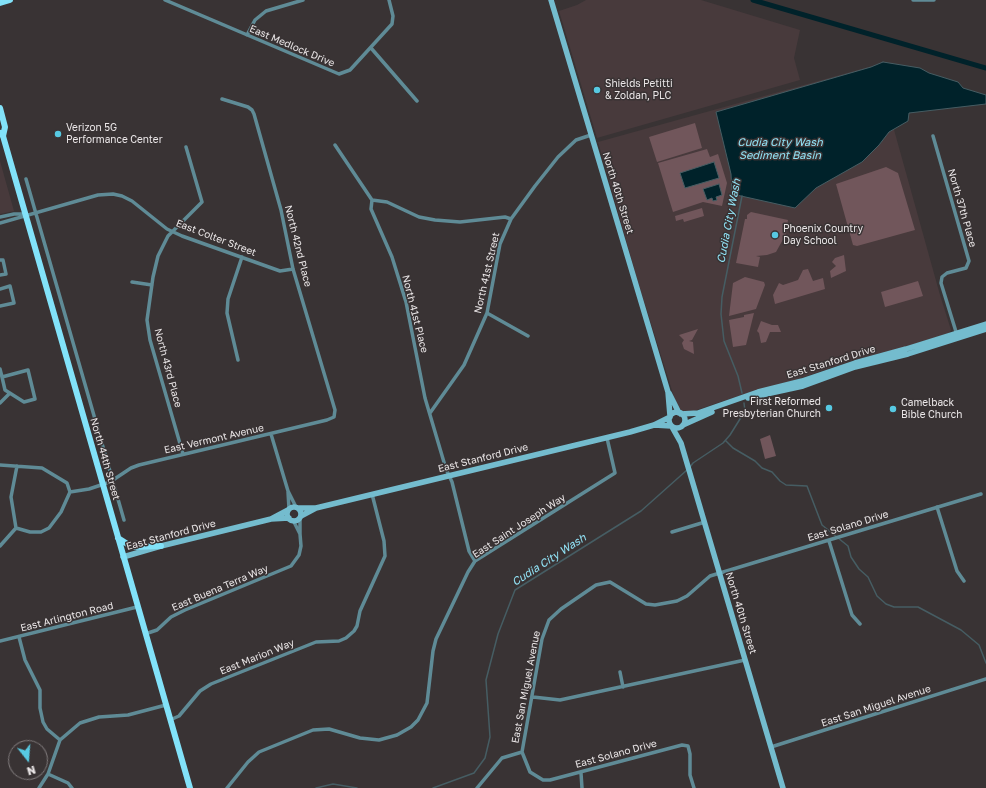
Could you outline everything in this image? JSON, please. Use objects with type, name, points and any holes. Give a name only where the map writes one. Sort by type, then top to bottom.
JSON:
[{"type":"main road","points":[[0,3],[10,0]]},
{"type":"main road","name":"North 44th Street","points":[[0,108],[5,127],[1,134],[190,788]]},
{"type":"main road","points":[[118,538],[132,547],[161,546]]},
{"type":"street","name":"East Medlock Drive","points":[[165,0],[339,74],[350,70],[392,24],[393,20],[390,0]]},
{"type":"street","points":[[247,35],[255,20],[266,11],[303,0]]},
{"type":"street","name":"North 40th Street","points":[[551,0],[668,392],[670,416]]},
{"type":"street","points":[[913,0],[934,0]]},
{"type":"street","points":[[371,48],[417,101]]},
{"type":"street","name":"North 42nd Place","points":[[222,99],[252,110],[281,210],[293,269],[335,410],[334,417]]},
{"type":"street","points":[[372,200],[387,202],[419,216],[435,220],[460,222],[505,217],[511,219],[558,157],[576,140],[591,134]]},
{"type":"street","name":"North 37th Place","points":[[933,136],[970,261],[966,268],[947,273],[942,277],[941,283],[957,335]]},
{"type":"street","name":"North 41st Place","points":[[335,145],[372,200],[371,209],[392,257],[406,302],[414,337],[422,390],[448,476],[452,482],[469,551],[475,561]]},
{"type":"street","name":"North 43rd Place","points":[[184,454],[148,330],[147,320],[158,256],[168,236],[202,202],[186,147]]},
{"type":"street","name":"North 44th Street","points":[[26,179],[124,520]]},
{"type":"street","name":"East Colter Street","points":[[0,223],[25,214],[98,195],[113,194],[122,196],[132,201],[173,231],[280,270],[293,269]]},
{"type":"street","name":"East Colter Street","points":[[0,217],[14,214],[25,214]]},
{"type":"street","name":"North 41st Street","points":[[430,413],[464,365],[487,313],[500,244],[511,219]]},
{"type":"street","points":[[238,360],[227,313],[228,299],[242,257]]},
{"type":"street","points":[[0,260],[3,260],[6,274],[0,275]]},
{"type":"street","points":[[132,282],[152,285]]},
{"type":"street","points":[[0,289],[10,286],[14,303],[0,306]]},
{"type":"street","points":[[487,313],[528,336]]},
{"type":"street","name":"East Stanford Drive","points":[[683,425],[740,400],[803,386],[855,368],[908,354],[986,324]]},
{"type":"street","name":"East Stanford Drive","points":[[680,413],[698,413],[758,392],[802,381],[855,363],[957,335],[986,329]]},
{"type":"street","points":[[0,369],[5,390],[24,402],[35,399],[28,370],[2,376]]},
{"type":"street","name":"North 40th Street","points":[[668,392],[680,413]]},
{"type":"street","points":[[0,403],[10,393]]},
{"type":"street","points":[[674,413],[680,413],[684,418],[683,425],[678,428],[672,426],[670,416],[674,413]]},
{"type":"street","name":"East Stanford Drive","points":[[123,557],[161,546],[271,519],[289,510],[297,508],[316,508],[607,438],[654,425],[670,416]]},
{"type":"street","name":"East Vermont Avenue","points":[[70,492],[102,485],[113,480],[131,468],[327,420],[334,417]]},
{"type":"street","name":"East Stanford Drive","points":[[654,425],[672,426]]},
{"type":"street","name":"North 40th Street","points":[[681,443],[683,425]]},
{"type":"street","name":"North 40th Street","points":[[672,426],[681,443],[783,788]]},
{"type":"street","points":[[271,434],[288,491],[297,508],[301,512],[300,534]]},
{"type":"street","name":"East Saint Joseph Way","points":[[227,788],[248,762],[259,752],[313,730],[329,728],[360,738],[379,740],[390,738],[411,728],[418,720],[427,703],[433,651],[436,639],[468,572],[475,561],[615,473],[607,438]]},
{"type":"street","points":[[0,465],[42,468],[67,483],[70,492],[62,512],[49,528],[41,532],[16,528]]},
{"type":"street","points":[[16,528],[11,497],[17,466]]},
{"type":"street","points":[[288,491],[291,519],[300,534]]},
{"type":"street","name":"East Marion Way","points":[[170,720],[180,716],[200,691],[211,684],[316,642],[334,642],[346,638],[357,626],[360,611],[385,556],[384,541],[372,494]]},
{"type":"street","name":"East Solano Drive","points":[[720,574],[981,494]]},
{"type":"street","points":[[937,507],[957,571],[964,581]]},
{"type":"street","name":"East Stanford Drive","points":[[271,519],[291,519],[300,517],[316,508]]},
{"type":"street","points":[[672,532],[705,522]]},
{"type":"street","points":[[0,546],[16,528]]},
{"type":"street","name":"East Buena Terra Way","points":[[145,634],[157,630],[171,618],[185,610],[286,569],[299,555],[302,546],[300,534]]},
{"type":"street","points":[[829,541],[852,615],[860,624]]},
{"type":"street","name":"East San Miguel Avenue","points":[[477,788],[502,758],[522,752],[542,639],[549,620],[561,609],[596,585],[610,582],[638,600],[654,605],[678,601],[687,596],[710,576],[720,574]]},
{"type":"street","name":"East Arlington Road","points":[[0,641],[138,607]]},
{"type":"street","points":[[19,637],[25,660],[40,690],[40,708],[43,722],[47,729],[60,740]]},
{"type":"street","points":[[532,697],[560,700],[745,660]]},
{"type":"street","points":[[620,672],[623,687]]},
{"type":"street","name":"East San Miguel Avenue","points":[[771,747],[986,679]]},
{"type":"street","points":[[72,788],[68,783],[48,774],[60,740],[80,723],[99,717],[128,715],[166,706]]},
{"type":"street","name":"East Solano Drive","points":[[522,752],[530,772],[543,780],[580,773],[682,745],[688,746],[690,754],[690,775],[694,788]]},
{"type":"street","points":[[580,773],[582,788]]},
{"type":"shaded area","points":[[586,0],[701,0],[800,30],[794,58],[800,80],[597,138],[559,11],[577,5]]},
{"type":"shaded area","name":"Phoenix Country Day School","points":[[876,65],[951,330],[949,333],[905,347],[854,360],[691,412],[681,411],[675,400],[638,282],[598,142]]},
{"type":"shaded area","points":[[695,123],[702,148],[657,162],[649,137]]},
{"type":"shaded area","points":[[707,149],[710,157],[718,154],[727,183],[722,206],[703,202],[673,212],[658,163]]},
{"type":"shaded area","points":[[0,161],[14,211],[0,214]]},
{"type":"shaded area","points":[[886,167],[898,173],[915,230],[857,246],[853,245],[836,184]]},
{"type":"shaded area","points":[[702,208],[704,216],[684,222],[683,219],[676,221],[675,216]]},
{"type":"shaded area","points":[[751,212],[788,220],[786,234],[776,252],[756,256],[760,257],[758,267],[736,263],[745,219],[747,219],[747,215]]},
{"type":"shaded area","points":[[844,255],[846,271],[831,278],[830,271],[836,266],[832,262],[835,258]]},
{"type":"shaded area","points":[[808,269],[813,281],[823,278],[825,289],[775,304],[773,295],[779,283],[783,285],[798,280],[803,270]]},
{"type":"shaded area","points":[[745,277],[764,282],[765,285],[756,309],[729,316],[733,283]]},
{"type":"shaded area","points":[[918,281],[923,296],[885,307],[881,292]]},
{"type":"shaded area","points":[[754,313],[746,345],[733,347],[729,320]]},
{"type":"shaded area","points":[[761,321],[772,325],[778,325],[781,332],[770,332],[766,342],[761,343],[759,333],[757,331]]},
{"type":"shaded area","points":[[698,329],[692,340],[689,341],[693,342],[694,354],[684,349],[682,343],[684,340],[679,335]]},
{"type":"shaded area","points":[[770,435],[776,456],[765,459],[760,439]]},
{"type":"water","name":"Cudia City Wash Sediment Basin","points":[[883,62],[920,68],[929,73],[958,82],[963,88],[986,95],[986,104],[909,113],[908,121],[889,132],[879,145],[862,162],[816,188],[795,208],[732,194],[731,174],[716,112],[871,67]]},
{"type":"water","points":[[714,162],[719,178],[685,188],[680,173]]},
{"type":"water","points":[[719,184],[722,195],[716,197],[717,200],[713,201],[712,198],[707,200],[703,189]]},
{"type":"waterway","points":[[753,0],[986,68]]},
{"type":"waterway","name":"Cudia City Wash","points":[[742,196],[722,297],[721,314],[724,341],[738,376],[742,393]]},
{"type":"waterway","name":"Cudia City Wash","points":[[690,467],[693,463],[723,443],[730,435],[745,411],[744,403]]},
{"type":"waterway","points":[[726,441],[733,448],[755,461],[762,468],[772,472],[786,485],[807,486],[822,525],[848,546],[851,557],[859,569],[868,577],[877,596],[886,604],[894,607],[918,607],[961,630],[979,645],[986,663]]},
{"type":"waterway","name":"Cudia City Wash","points":[[433,788],[474,773],[485,758],[490,737],[486,680],[498,634],[515,590],[641,511],[687,470]]},
{"type":"waterway","name":"Cudia City Wash","points":[[316,788],[333,784],[357,788]]},
{"type":"place","name":"Shields Petitti & Zoldan, PLC","points":[[597,90]]},
{"type":"place","name":"Verizon 5G Performance Center","points":[[58,134]]},
{"type":"place","name":"Phoenix Country Day School","points":[[775,235]]},
{"type":"place","name":"First Reformed Presbyterian Church","points":[[829,408]]},
{"type":"place","name":"Camelback Bible Church","points":[[893,409]]}]
